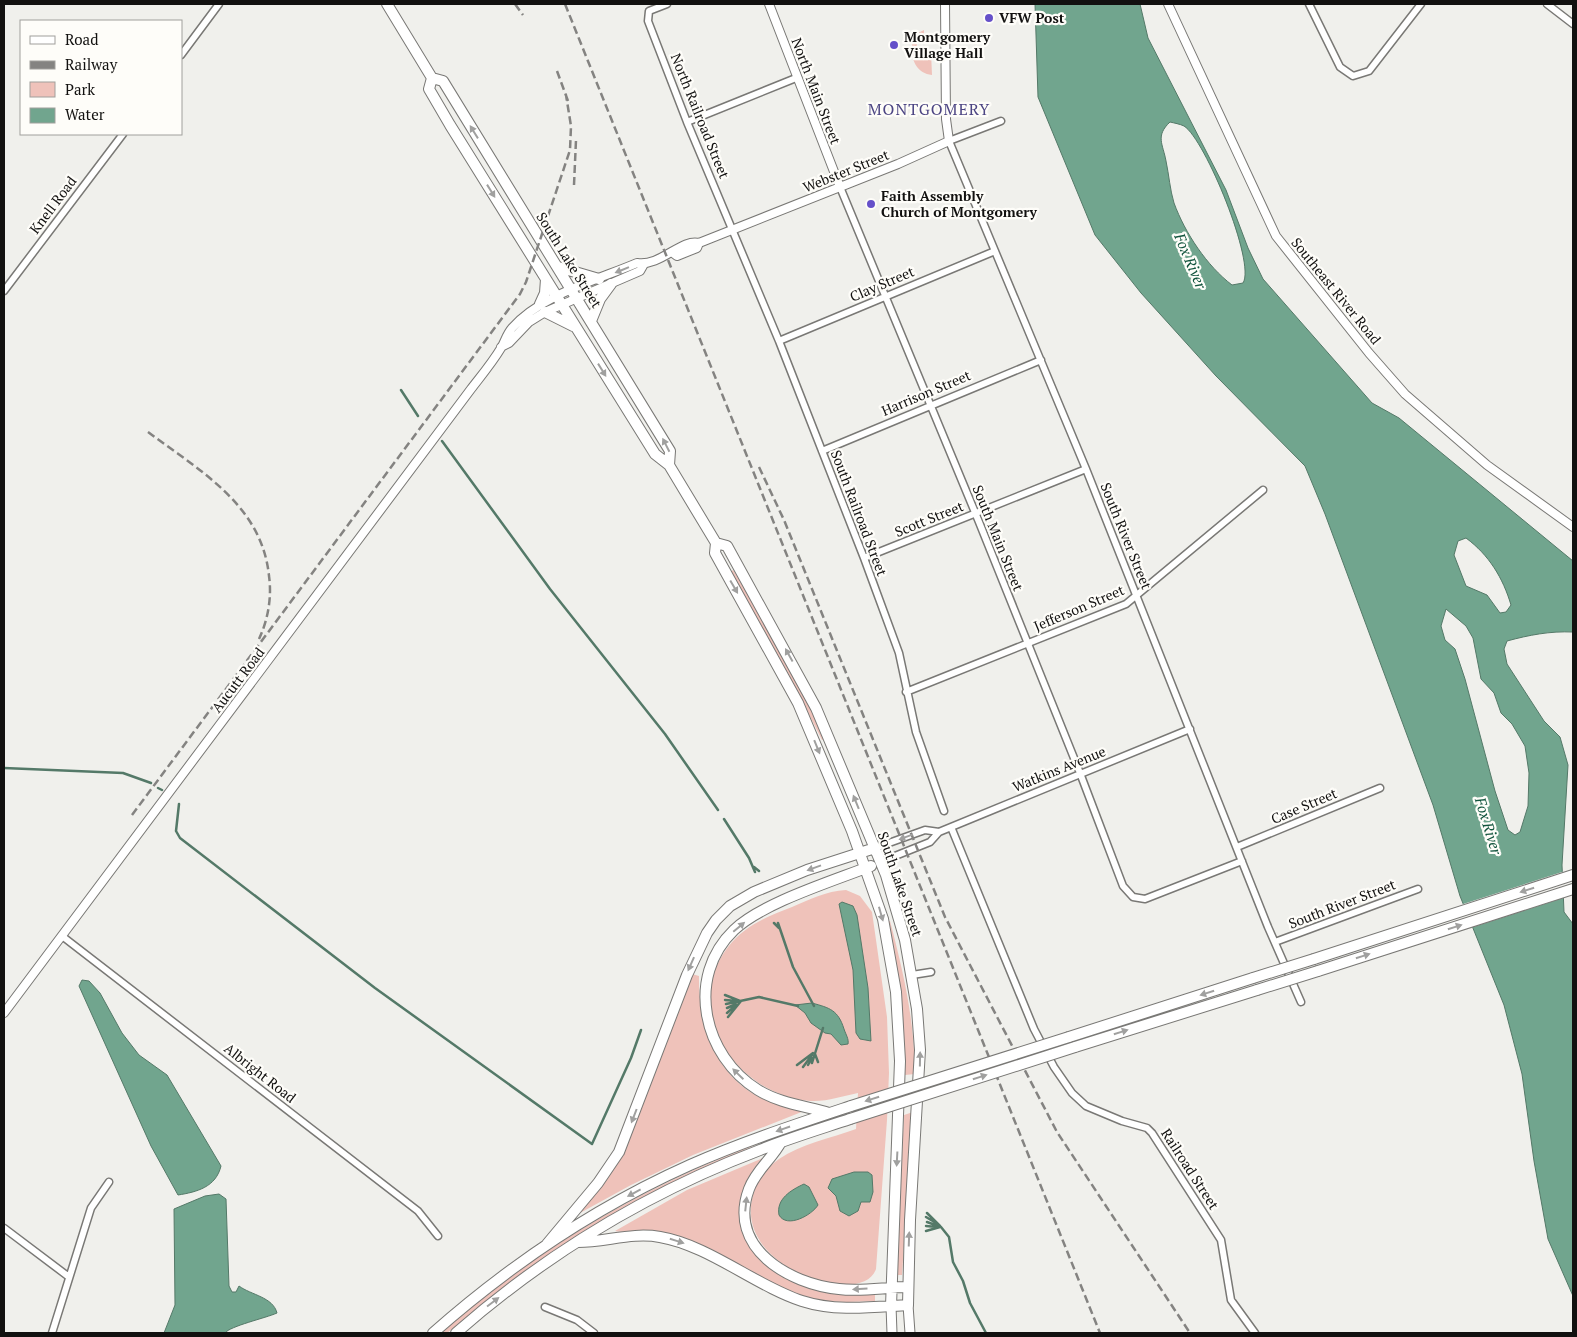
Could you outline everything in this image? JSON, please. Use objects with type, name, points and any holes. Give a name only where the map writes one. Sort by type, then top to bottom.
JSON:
[{"type":"main road","name":"South Lake Street","points":[[387,4],[432,78],[442,81],[558,267],[670,451],[669,464]]},
{"type":"main road","name":"South Lake Street","points":[[432,78],[429,89],[655,454],[669,464],[716,543],[715,553],[798,703],[866,868],[888,943],[898,1021],[899,1120],[890,1287],[892,1333]]},
{"type":"main road","points":[[558,267],[599,279]]},
{"type":"main road","points":[[546,279],[542,308],[576,329]]},
{"type":"main road","points":[[591,321],[600,298],[611,284]]},
{"type":"main road","name":"South Lake Street","points":[[716,543],[727,546],[801,677],[829,735],[880,862],[900,921],[912,975],[920,1063],[910,1220],[908,1287],[910,1333]]},
{"type":"main road","points":[[547,1244],[598,1183],[619,1152],[686,975],[706,933],[723,913],[740,899],[807,870],[874,848]]},
{"type":"main road","points":[[829,1113],[766,1094],[747,1082],[732,1068],[720,1052],[710,1031],[705,1005],[708,976],[721,944],[749,919],[773,906],[880,862]]},
{"type":"main road","points":[[433,1333],[486,1288],[547,1244],[637,1191],[690,1165],[735,1146],[829,1113],[1573,875]]},
{"type":"main road","points":[[456,1333],[536,1270],[578,1242],[667,1191],[719,1166],[781,1142],[850,1119],[1573,889]]},
{"type":"main road","points":[[781,1142],[773,1156],[754,1176],[746,1199],[746,1222],[754,1245],[777,1269],[814,1284],[841,1290],[908,1287]]},
{"type":"main road","points":[[578,1242],[593,1242],[628,1236],[661,1237],[685,1244],[800,1301],[837,1308],[908,1305]]},
{"type":"street","points":[[182,54],[219,4]]},
{"type":"street","name":"North Railroad Street","points":[[667,4],[649,11],[648,21],[687,122],[733,229]]},
{"type":"street","name":"North Main Street","points":[[769,4],[796,78],[840,186]]},
{"type":"street","points":[[945,4],[946,119],[949,140]]},
{"type":"street","name":"Southeast River Road","points":[[1168,4],[1276,236],[1368,352],[1405,394],[1487,465],[1573,526]]},
{"type":"street","points":[[1309,4],[1340,68],[1353,76],[1369,72],[1421,4]]},
{"type":"street","points":[[1547,4],[1573,24]]},
{"type":"street","points":[[687,122],[796,78]]},
{"type":"street","name":"Webster Street","points":[[574,294],[599,279],[637,264],[644,264],[673,253],[677,256],[697,248],[699,243],[949,140],[1001,121]]},
{"type":"street","name":"Knell Road","points":[[4,291],[122,135]]},
{"type":"street","name":"South River Street","points":[[949,140],[1086,469],[1242,861],[1301,1002]]},
{"type":"street","name":"South Main Street","points":[[840,186],[976,514],[1080,773],[1123,886],[1133,897],[1145,899],[1242,861]]},
{"type":"street","name":"South Railroad Street","points":[[733,229],[864,558],[899,653],[916,732],[944,811]]},
{"type":"street","name":"Clay Street","points":[[779,341],[995,251]]},
{"type":"street","name":"Webster Street","points":[[491,362],[501,347],[509,343],[542,308],[574,294],[611,284],[640,272],[644,264]]},
{"type":"street","name":"Harrison Street","points":[[822,451],[1041,360]]},
{"type":"street","name":"Aucutt Road","points":[[4,1013],[491,362]]},
{"type":"street","name":"Scott Street","points":[[864,558],[1086,469]]},
{"type":"street","name":"Jefferson Street","points":[[906,692],[1126,604],[1263,490]]},
{"type":"street","name":"Watkins Avenue","points":[[880,862],[930,842],[939,832],[1080,773],[1190,730]]},
{"type":"street","name":"Case Street","points":[[1237,847],[1380,788]]},
{"type":"street","name":"Railroad Street","points":[[951,827],[982,898],[1034,1029],[1054,1067],[1072,1092],[1086,1106],[1122,1121],[1147,1128],[1152,1133],[1221,1240],[1231,1300],[1255,1333]]},
{"type":"street","name":"Watkins Avenue","points":[[874,848],[925,830],[939,832]]},
{"type":"street","name":"South River Street","points":[[1275,942],[1418,889]]},
{"type":"street","name":"Albright Road","points":[[62,936],[418,1211],[438,1236]]},
{"type":"street","points":[[912,975],[931,972]]},
{"type":"street","points":[[52,1333],[91,1208],[109,1182]]},
{"type":"street","points":[[4,1228],[69,1277]]},
{"type":"street","points":[[545,1307],[577,1320],[594,1333]]},
{"type":"green space","points":[[924,30],[924,34],[917,39],[917,46],[921,51],[931,52],[932,75],[925,73],[916,66],[912,54],[914,35]]},
{"type":"green space","points":[[733,570],[782,653],[825,739],[822,740],[788,673],[731,572]]},
{"type":"green space","points":[[846,890],[860,896],[872,912],[887,1017],[889,1073],[876,1269],[866,1280],[848,1285],[826,1283],[802,1275],[779,1261],[762,1243],[752,1221],[753,1195],[763,1175],[779,1159],[806,1145],[856,1129],[858,1093],[828,1100],[810,1101],[784,1095],[760,1083],[739,1067],[723,1046],[713,1022],[710,997],[714,972],[728,947],[741,933],[757,922],[774,914],[825,894]]},
{"type":"green space","points":[[890,921],[907,996],[913,1034],[915,1074],[905,1075],[900,987],[888,922]]},
{"type":"green space","points":[[692,974],[699,976],[702,1013],[706,1031],[713,1048],[733,1077],[763,1099],[804,1111],[693,1155],[631,1185],[580,1213],[603,1184],[626,1149]]},
{"type":"green space","points":[[913,1112],[902,1275],[896,1275],[904,1115]]},
{"type":"green space","points":[[760,1143],[682,1178],[597,1224],[519,1276],[447,1333],[440,1333],[515,1274],[591,1223],[672,1180]]},
{"type":"green space","points":[[763,1158],[749,1177],[745,1197],[746,1234],[750,1246],[756,1255],[775,1272],[788,1280],[830,1292],[875,1294],[875,1301],[837,1302],[814,1299],[778,1286],[690,1241],[665,1234],[615,1231],[687,1190]]},
{"type":"water","name":"Fox River","points":[[1035,4],[1140,4],[1148,38],[1226,190],[1248,248],[1263,279],[1372,403],[1399,418],[1573,561],[1573,632],[1531,635],[1507,641],[1504,649],[1507,664],[1544,721],[1560,737],[1568,765],[1562,865],[1564,912],[1573,924],[1573,1296],[1548,1239],[1534,1161],[1522,1074],[1504,1005],[1460,896],[1433,805],[1325,514],[1305,466],[1216,376],[1141,293],[1095,235],[1038,97]],"holes":[[[1170,122],[1184,126],[1193,136],[1215,176],[1236,228],[1245,271],[1243,283],[1232,285],[1223,277],[1206,259],[1184,226],[1174,203],[1161,140],[1165,127]],[[1466,538],[1482,552],[1494,568],[1504,586],[1511,605],[1506,612],[1500,613],[1487,595],[1466,586],[1454,555],[1458,541]],[[1446,609],[1466,626],[1473,638],[1481,679],[1494,693],[1501,713],[1512,724],[1525,746],[1529,773],[1528,806],[1520,832],[1515,835],[1508,830],[1495,791],[1455,649],[1445,640],[1441,626]]]},
{"type":"water","points":[[842,902],[853,906],[857,915],[868,988],[871,1041],[860,1039],[856,1033],[853,970],[839,904]]},
{"type":"water","points":[[82,980],[89,981],[100,993],[122,1033],[139,1055],[167,1075],[221,1166],[215,1179],[210,1184],[199,1190],[178,1195],[151,1146],[79,986]]},
{"type":"water","points":[[812,1003],[828,1008],[836,1014],[842,1023],[848,1044],[841,1045],[831,1034],[825,1033],[811,1023],[805,1013],[795,1005]]},
{"type":"water","points":[[854,1172],[868,1172],[872,1175],[873,1192],[870,1202],[861,1202],[858,1211],[849,1216],[840,1211],[836,1196],[828,1188],[832,1179]]},
{"type":"water","points":[[804,1184],[809,1187],[818,1205],[810,1213],[799,1219],[788,1221],[783,1219],[779,1215],[782,1200],[794,1189]]},
{"type":"water","points":[[219,1194],[226,1199],[229,1286],[232,1292],[236,1292],[239,1286],[266,1300],[271,1303],[277,1313],[228,1330],[225,1333],[164,1333],[175,1305],[174,1209],[205,1196]]},
{"type":"pier","points":[[1565,871],[1566,897],[1470,928],[1460,905]]},
{"type":"waterway","points":[[401,390],[418,416]]},
{"type":"waterway","points":[[442,441],[550,589],[665,734],[718,810]]},
{"type":"waterway","points":[[4,768],[123,773],[151,783]]},
{"type":"waterway","points":[[158,788],[162,790]]},
{"type":"waterway","points":[[179,804],[176,831],[180,838],[375,988],[592,1144],[631,1058],[641,1030]]},
{"type":"waterway","points":[[724,819],[749,858],[755,872]]},
{"type":"waterway","points":[[754,867],[759,871]]},
{"type":"waterway","points":[[774,923],[779,928]]},
{"type":"waterway","points":[[778,923],[793,967],[814,1006]]},
{"type":"waterway","points":[[725,995],[740,1001]]},
{"type":"waterway","points":[[726,1004],[759,997],[798,1006]]},
{"type":"waterway","points":[[725,1000],[737,1001]]},
{"type":"waterway","points":[[728,1017],[741,1001]]},
{"type":"waterway","points":[[727,1008],[736,1004]]},
{"type":"waterway","points":[[727,1013],[736,1005]]},
{"type":"waterway","points":[[812,1063],[823,1028]]},
{"type":"waterway","points":[[797,1065],[813,1053]]},
{"type":"waterway","points":[[815,1054],[818,1062]]},
{"type":"waterway","points":[[803,1067],[812,1055]]},
{"type":"waterway","points":[[808,1065],[812,1058]]},
{"type":"waterway","points":[[927,1213],[940,1226]]},
{"type":"waterway","points":[[926,1217],[936,1223]]},
{"type":"waterway","points":[[927,1222],[941,1227],[949,1237],[953,1262],[963,1281],[970,1303],[986,1333]]},
{"type":"waterway","points":[[926,1226],[937,1227]]},
{"type":"waterway","points":[[926,1231],[940,1227]]},
{"type":"railway","points":[[515,4],[523,15]]},
{"type":"railway","points":[[565,4],[1100,1333]]},
{"type":"railway","points":[[557,71],[568,101]]},
{"type":"railway","points":[[132,815],[520,294],[526,282],[570,150],[571,126],[566,95]]},
{"type":"railway","points":[[574,185],[576,140]]},
{"type":"railway","points":[[148,432],[188,461],[225,492],[254,529],[264,551],[270,584],[265,624],[259,639]]},
{"type":"railway","points":[[759,467],[784,520],[945,917],[1057,1132],[1190,1333]]},
{"type":"place","name":"VFW Post","points":[[989,18]]},
{"type":"place","name":"Montgomery Village Hall","points":[[894,45]]},
{"type":"place","name":"Faith Assembly Church of Montgomery","points":[[871,204]]},
{"type":"district","name":"MONTGOMERY","points":[[929,109]]}]
